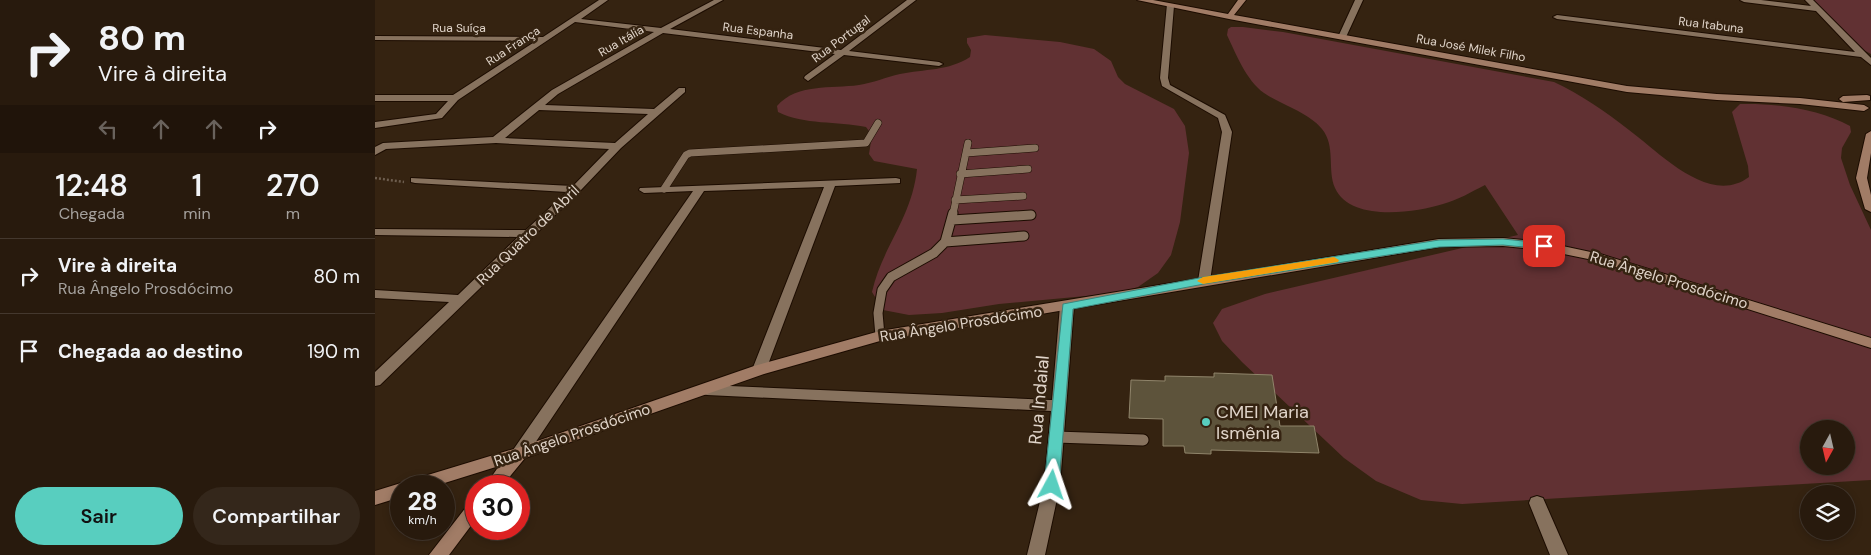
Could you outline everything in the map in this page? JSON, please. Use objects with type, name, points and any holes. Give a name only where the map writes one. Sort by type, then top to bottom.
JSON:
[{"type":"street","name":"Rua França","points":[[375,125],[439,116],[455,98],[604,0]]},
{"type":"street","name":"Rua Itália","points":[[496,140],[555,92],[661,30],[719,0]]},
{"type":"street","name":"Rua Portugal","points":[[808,78],[912,0]]},
{"type":"street","name":"Rua José Milek Filho","points":[[1141,0],[1627,89],[1717,97],[1800,100],[1869,98]]},
{"type":"street","points":[[1229,16],[1242,0]]},
{"type":"street","points":[[1342,37],[1359,0]]},
{"type":"street","points":[[1744,0],[1818,9]]},
{"type":"street","points":[[1809,0],[1871,63]]},
{"type":"street","points":[[1170,6],[1164,78],[1167,86],[1221,117],[1227,132],[1204,281]]},
{"type":"street","name":"Rua Itabuna","points":[[1557,17],[1863,55]]},
{"type":"street","name":"Rua Espanha","points":[[574,20],[939,64]]},
{"type":"street","name":"Rua Suíça","points":[[375,38],[544,39]]},
{"type":"street","name":"Rua Quatro de Abril","points":[[375,381],[382,367],[460,299],[576,189],[617,146],[682,90]]},
{"type":"street","points":[[375,98],[455,98]]},
{"type":"street","points":[[1869,98],[1861,102],[1869,112]]},
{"type":"street","name":"Rua José Milek Filho","points":[[1800,100],[1869,112]]},
{"type":"street","points":[[536,107],[657,112]]},
{"type":"street","points":[[1870,139],[1861,167],[1861,186],[1871,209]]},
{"type":"street","points":[[375,152],[383,146],[496,140],[617,146]]},
{"type":"street","points":[[415,180],[576,189]]},
{"type":"street","points":[[644,190],[896,180]]},
{"type":"street","points":[[759,370],[831,184]]},
{"type":"street","points":[[502,475],[519,454],[701,188]]},
{"type":"street","points":[[375,232],[529,234]]},
{"type":"street","name":"Rua Ângelo Prosdócimo","points":[[450,475],[519,454],[707,390],[759,370],[880,336],[1439,243],[1503,242],[1544,246],[1597,257],[1871,343]]},
{"type":"street","points":[[375,294],[460,299]]},
{"type":"street","name":"Rua Indaial","points":[[1036,555],[1052,485],[1067,306]]},
{"type":"street","points":[[707,390],[1058,406]]},
{"type":"street","points":[[375,498],[390,493]]},
{"type":"street","points":[[1537,503],[1559,555]]},
{"type":"street","points":[[438,555],[465,521]]},
{"type":"lane","points":[[665,189],[686,155],[690,153],[866,144],[869,142],[878,123]]},
{"type":"lane","points":[[880,336],[878,313],[882,290],[891,277],[934,253],[945,242],[952,220],[960,174],[968,143]]},
{"type":"lane","points":[[965,153],[1035,148]]},
{"type":"lane","points":[[960,174],[1028,169]]},
{"type":"lane","points":[[955,200],[1023,196]]},
{"type":"lane","points":[[952,220],[1031,215]]},
{"type":"lane","points":[[945,242],[1024,236]]},
{"type":"lane","points":[[1056,437],[1143,440]]},
{"type":"path","points":[[375,178],[381,177],[398,183],[415,180]]},
{"type":"shaded area","points":[[1811,0],[1871,0],[1871,54],[1852,44]]},
{"type":"shaded area","points":[[1231,27],[1283,32],[1554,82],[1602,110],[1685,173],[1701,181],[1717,185],[1734,184],[1749,177],[1748,166],[1732,112],[1740,104],[1797,108],[1825,115],[1850,126],[1851,132],[1842,148],[1841,158],[1850,185],[1871,230],[1871,480],[1462,504],[1421,500],[1376,481],[1344,458],[1242,362],[1222,341],[1213,323],[1222,309],[1265,294],[1518,235],[1485,185],[1449,202],[1400,212],[1368,210],[1354,206],[1343,199],[1335,188],[1329,143],[1322,129],[1302,113],[1258,88],[1247,74],[1227,35],[1228,29]]},
{"type":"shaded area","points":[[985,35],[1060,42],[1094,49],[1111,61],[1118,77],[1125,84],[1174,109],[1185,126],[1189,153],[1180,222],[1171,255],[1158,273],[1138,287],[1118,293],[999,304],[942,313],[909,315],[883,310],[872,292],[883,261],[909,203],[917,169],[874,161],[869,154],[872,135],[866,127],[799,119],[778,112],[777,106],[785,99],[804,90],[859,85],[900,74],[954,65],[970,57],[971,50],[967,43],[967,38]]},
{"type":"building","points":[[1214,373],[1272,375],[1280,426],[1314,426],[1319,453],[1211,450],[1211,454],[1185,453],[1184,446],[1163,446],[1163,419],[1129,418],[1131,380],[1165,381],[1165,376],[1214,377]]},
{"type":"slow traffic","points":[[1203,281],[1334,260]]},
{"type":"place","name":"CMEI Maria Ismênia","points":[[1206,422]]},
{"type":"route","points":[[1052,485],[1067,306],[1204,281],[1439,243],[1503,242],[1544,246]]}]
